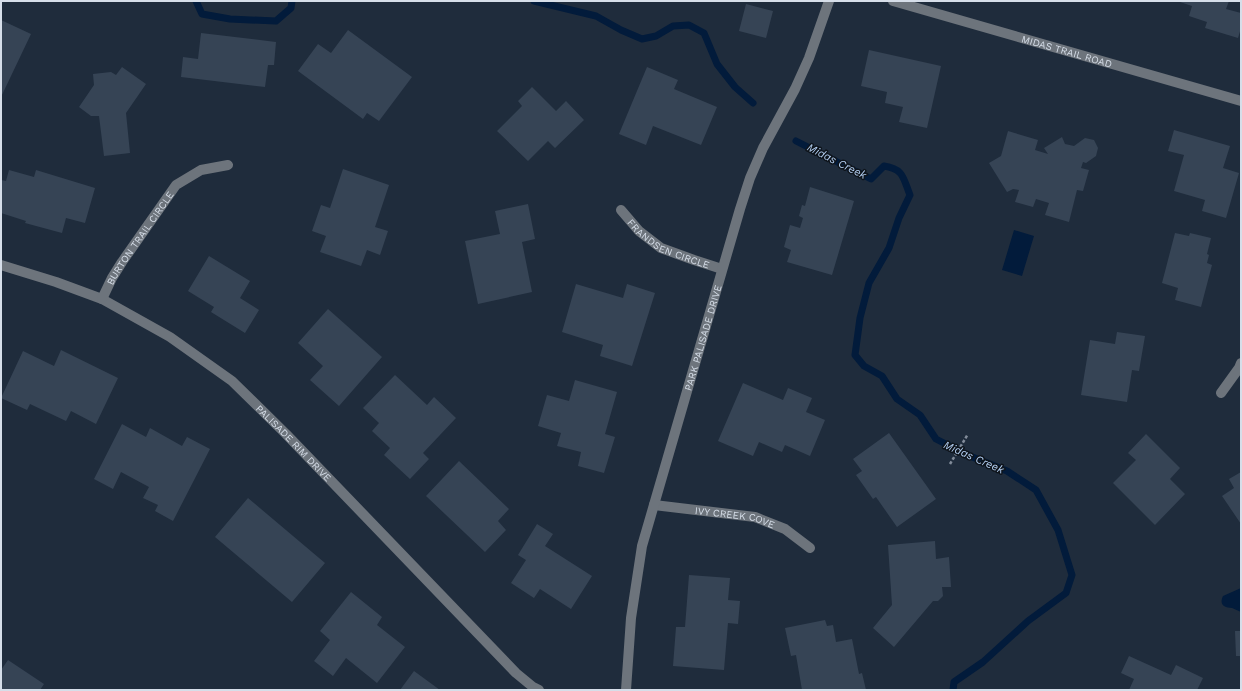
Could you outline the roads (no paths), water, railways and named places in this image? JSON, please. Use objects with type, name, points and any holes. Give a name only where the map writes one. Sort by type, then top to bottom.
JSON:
[{"type":"street","name":"PARK PALISADE DRIVE","points":[[626,690],[631,618],[642,546],[722,268],[750,178],[763,148],[795,90],[809,58],[829,1]]},
{"type":"street","name":"MIDAS TRAIL ROAD","points":[[892,1],[1241,101]]},
{"type":"street","name":"BURTON TRAIL CIRCLE","points":[[102,300],[112,278],[122,262],[176,185],[201,170],[228,164]]},
{"type":"street","name":"FRANDSEN CIRCLE","points":[[621,210],[639,232],[661,248],[722,268]]},
{"type":"street","name":"PALISADE RIM DRIVE","points":[[1,265],[56,282],[102,300],[170,337],[232,381],[286,434],[516,673],[539,690]]},
{"type":"street","points":[[1221,393],[1241,363]]},
{"type":"street","name":"IVY CREEK COVE","points":[[654,505],[755,517],[785,528],[810,548]]},
{"type":"water","points":[[1014,230],[1034,236],[1022,276],[1002,270]]},
{"type":"water","points":[[1241,588],[1241,612],[1223,605],[1223,596]]},
{"type":"waterway","name":"Midas Creek","points":[[196,1],[202,14],[230,19],[276,21],[291,8],[292,1]]},
{"type":"waterway","name":"Midas Creek","points":[[534,1],[596,16],[621,30],[642,39],[656,36],[673,26],[689,25],[704,33],[717,64],[735,87],[753,103]]},
{"type":"waterway","name":"Midas Creek","points":[[796,141],[871,179],[884,166],[896,169],[902,175],[910,195],[899,218],[889,248],[869,283],[860,318],[855,355],[864,366],[882,376],[897,399],[920,415],[936,439],[965,454],[1007,471],[1036,490],[1058,530],[1072,575],[1066,593],[1028,621],[983,662],[954,682],[953,690]]}]
